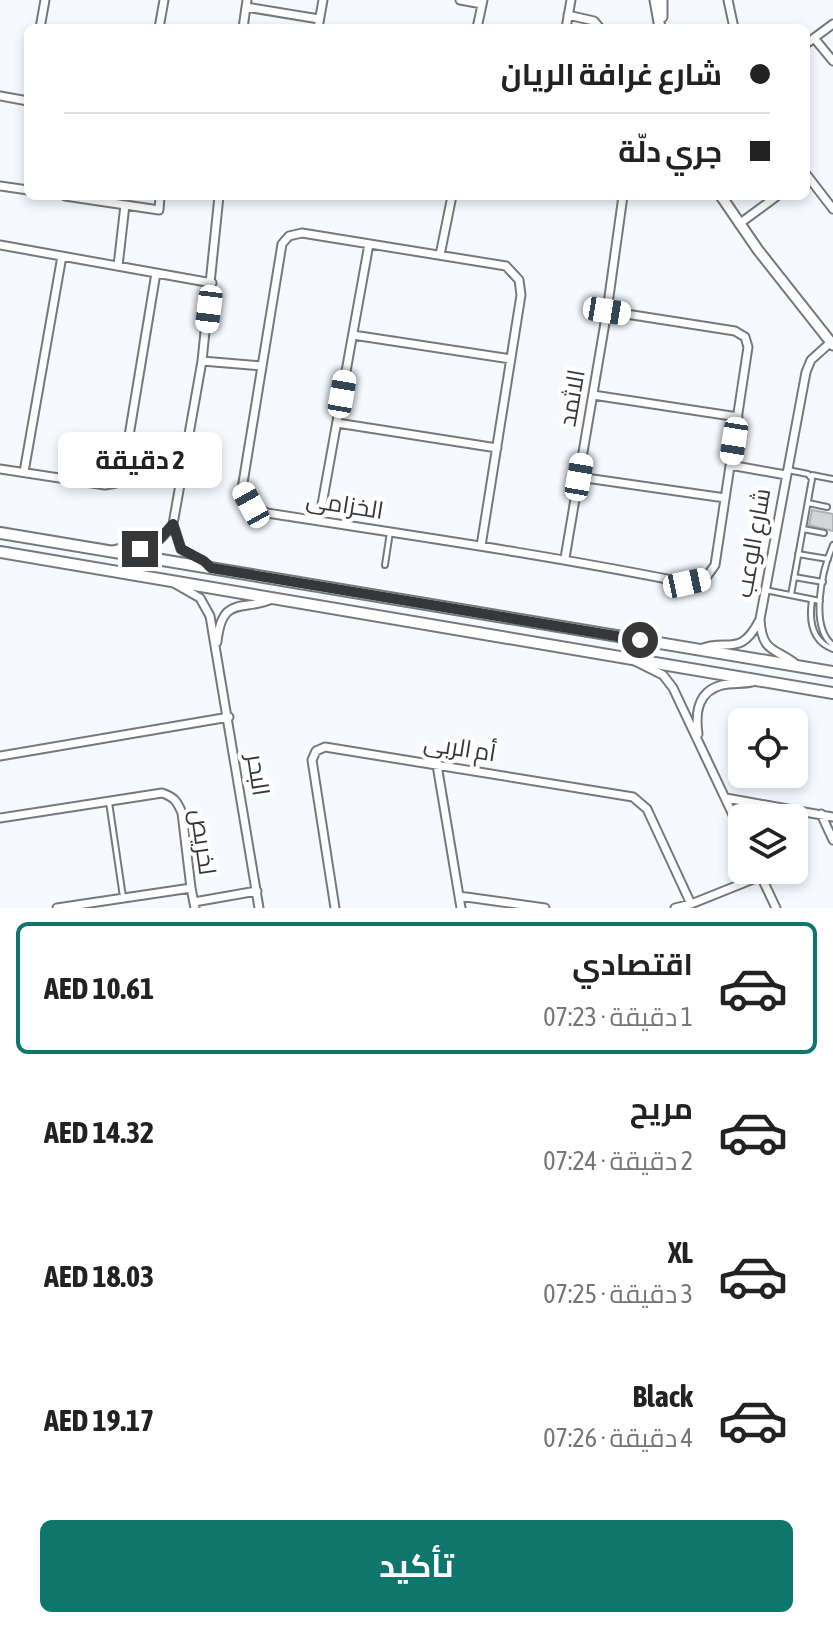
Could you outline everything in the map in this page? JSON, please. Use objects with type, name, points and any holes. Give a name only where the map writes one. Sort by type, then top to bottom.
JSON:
[{"type":"main road","points":[[0,533],[833,672]]},
{"type":"main road","points":[[0,552],[833,693]]},
{"type":"street","points":[[41,24],[45,0]]},
{"type":"street","points":[[160,24],[164,0]]},
{"type":"street","points":[[244,24],[247,4],[318,24],[323,0]]},
{"type":"street","points":[[460,0],[482,2],[478,24]]},
{"type":"street","points":[[567,24],[571,0]]},
{"type":"street","points":[[655,0],[660,24]]},
{"type":"street","points":[[661,24],[662,0]]},
{"type":"street","points":[[728,0],[733,24]]},
{"type":"street","points":[[568,15],[597,24]]},
{"type":"street","points":[[810,41],[833,24]]},
{"type":"street","points":[[814,38],[833,61]]},
{"type":"street","points":[[0,96],[24,99]]},
{"type":"street","points":[[810,179],[833,209]]},
{"type":"street","points":[[0,186],[24,189]]},
{"type":"street","points":[[92,200],[159,210],[160,200]]},
{"type":"street","points":[[109,551],[150,546],[165,536],[173,524],[202,361],[219,200]]},
{"type":"street","points":[[440,255],[451,200]]},
{"type":"street","name":"الاثمد","points":[[565,558],[622,200]]},
{"type":"street","points":[[724,200],[832,344]]},
{"type":"street","points":[[739,224],[772,200]]},
{"type":"street","points":[[118,266],[125,205]]},
{"type":"street","name":"الخزامى","points":[[481,546],[521,295],[519,280],[506,266],[302,233],[289,236],[282,244],[242,489],[251,505],[267,513],[481,546],[565,558],[687,583],[705,579],[715,565],[748,347],[745,337],[735,331],[607,311]]},
{"type":"street","points":[[319,521],[369,244]]},
{"type":"street","points":[[0,245],[212,283]]},
{"type":"street","points":[[24,472],[62,256]]},
{"type":"street","points":[[0,469],[109,486],[122,478],[156,273]]},
{"type":"street","points":[[353,335],[511,359]]},
{"type":"street","name":"شارع الوعب","points":[[798,666],[766,646],[760,619],[806,372],[811,360],[832,344]]},
{"type":"street","points":[[202,361],[262,366]]},
{"type":"street","points":[[593,395],[738,417]]},
{"type":"street","points":[[337,423],[497,448]]},
{"type":"street","points":[[730,465],[786,472]]},
{"type":"street","points":[[579,477],[725,498]]},
{"type":"street","points":[[173,524],[181,549],[211,568]]},
{"type":"street","name":"البحر","points":[[172,582],[205,604],[217,648],[259,908]]},
{"type":"street","name":"البحر","points":[[217,648],[219,627],[231,610],[244,604],[274,599]]},
{"type":"street","name":"شارع الوعب","points":[[698,650],[741,642],[754,631],[760,619]]},
{"type":"street","points":[[633,659],[669,680],[729,804]]},
{"type":"street","points":[[700,740],[696,712],[706,693],[722,685],[756,680]]},
{"type":"street","points":[[0,756],[229,717]]},
{"type":"street","name":"أم الربى","points":[[335,908],[313,764],[314,755],[320,748],[329,747],[633,797],[647,809],[691,904]]},
{"type":"street","points":[[437,765],[461,908]]},
{"type":"street","name":"لخريص","points":[[0,818],[162,793],[173,797],[182,813],[191,888],[57,908]]},
{"type":"street","points":[[726,798],[833,817]]},
{"type":"street","points":[[821,814],[833,840]]},
{"type":"street","points":[[675,908],[736,884]]},
{"type":"street","points":[[765,884],[776,908]]},
{"type":"street","points":[[191,888],[194,905],[257,891]]},
{"type":"street","points":[[459,896],[545,908]]},
{"type":"lane","points":[[786,472],[833,479]]},
{"type":"lane","points":[[791,595],[812,481],[810,475]]},
{"type":"lane","points":[[808,503],[827,507]]},
{"type":"lane","points":[[803,529],[824,533]]},
{"type":"lane","points":[[385,565],[390,532]]},
{"type":"lane","points":[[833,545],[820,601],[819,622],[833,647]]},
{"type":"lane","points":[[798,554],[829,559]]},
{"type":"lane","points":[[794,577],[824,582]]},
{"type":"lane","points":[[765,590],[820,601]]},
{"type":"lane","points":[[812,600],[810,622],[813,631],[825,646],[833,647]]},
{"type":"lane","points":[[109,802],[123,897]]},
{"type":"building","points":[[812,510],[833,514],[833,531],[809,525]]},
{"type":"route","points":[[140,549],[156,543],[173,524],[181,549],[211,568],[640,640]]}]
